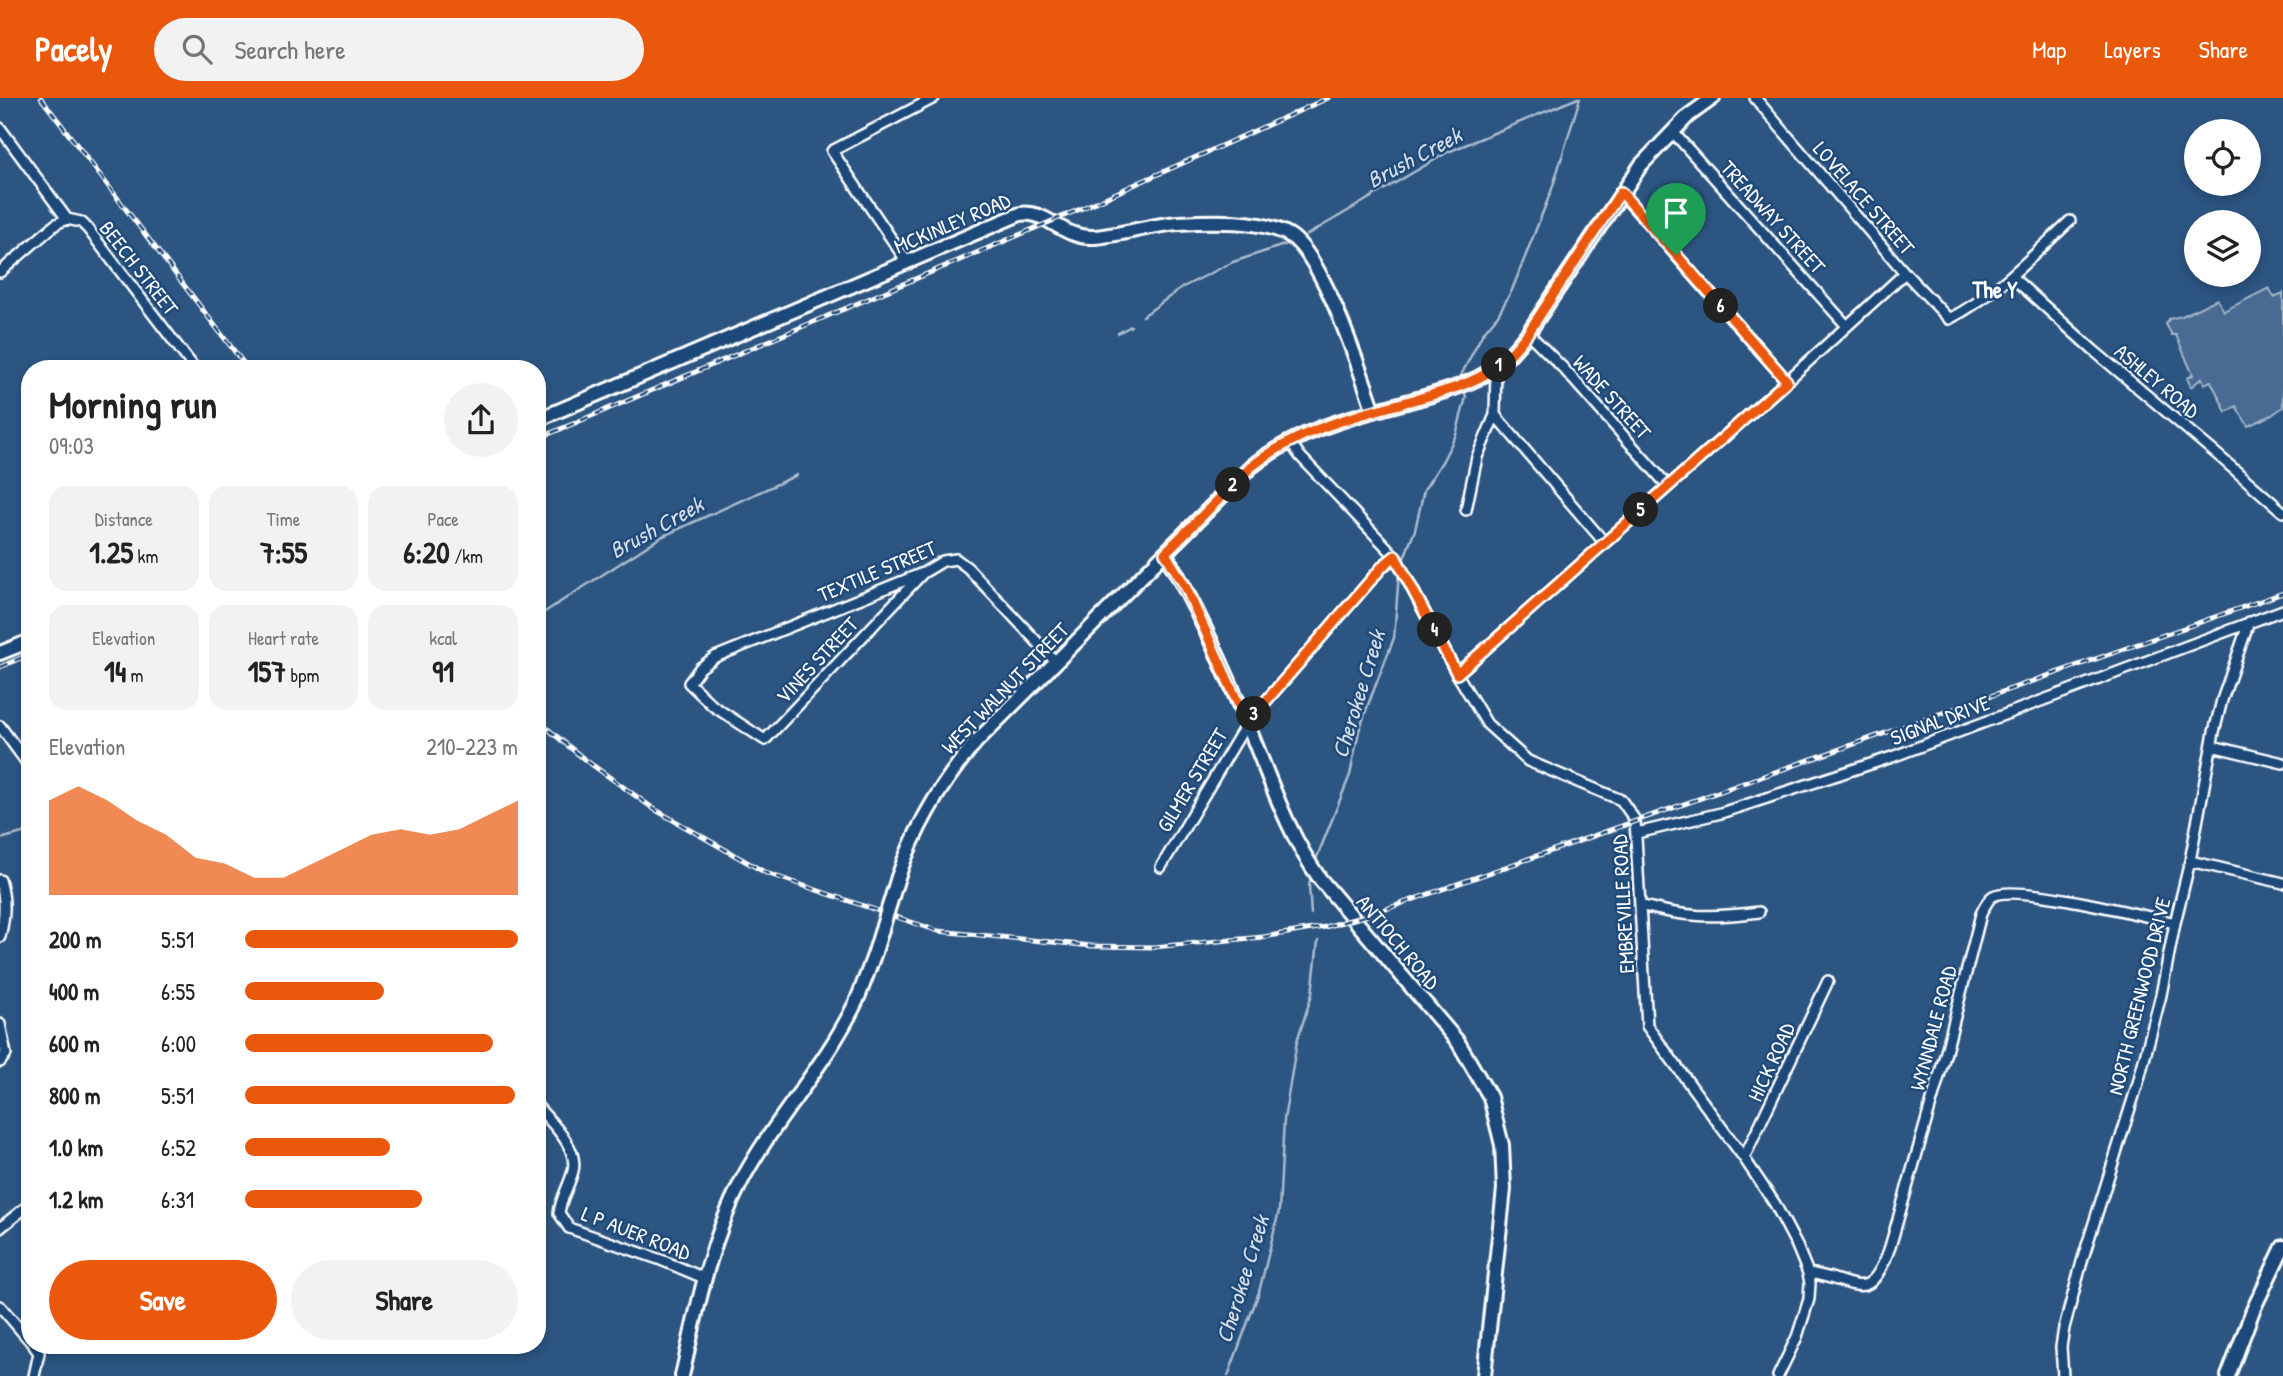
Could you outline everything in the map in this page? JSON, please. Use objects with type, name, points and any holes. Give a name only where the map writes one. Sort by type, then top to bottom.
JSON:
[{"type":"street","points":[[907,262],[832,151],[934,98]]},
{"type":"street","name":"WEST WALNUT STREET","points":[[682,1376],[704,1278],[725,1217],[741,1182],[856,1002],[913,837],[930,803],[976,741],[1266,455],[1309,432],[1463,385],[1496,367],[1511,354],[1528,333],[1641,165],[1688,116],[1713,98]]},
{"type":"street","name":"LOVELACE STREET","points":[[1755,98],[1905,273],[1949,319],[1964,312],[2011,276]]},
{"type":"street","name":"BEECH STREET","points":[[0,128],[67,219],[81,222],[88,229],[188,360]]},
{"type":"street","name":"TREADWAY STREET","points":[[1672,131],[1847,326]]},
{"type":"street","points":[[1621,192],[1787,381]]},
{"type":"street","name":"MCKINLEY ROAD","points":[[546,416],[1028,212],[1040,215],[1061,230],[1093,237],[1158,225],[1210,221],[1256,224],[1279,230],[1297,240],[1321,274],[1374,411]]},
{"type":"street","points":[[0,272],[56,224],[67,219]]},
{"type":"street","points":[[2011,276],[2070,221]]},
{"type":"street","points":[[1457,674],[1905,273]]},
{"type":"street","name":"ASHLEY ROAD","points":[[2011,276],[2093,351],[2283,512]]},
{"type":"street","name":"WADE STREET","points":[[1528,333],[1564,369],[1668,486]]},
{"type":"street","points":[[1466,510],[1477,457],[1495,415],[1496,367]]},
{"type":"street","points":[[1495,415],[1604,542]]},
{"type":"street","name":"EMBREVILLE ROAD","points":[[1290,442],[1399,562],[1457,674],[1488,724],[1528,761],[1621,800],[1635,820],[1647,1026],[1775,1204],[1808,1273],[1810,1283],[1807,1307],[1797,1337],[1778,1376]]},
{"type":"street","name":"ANTIOCH ROAD","points":[[1165,553],[1186,588],[1303,855],[1320,880],[1458,1042],[1490,1097],[1502,1145],[1504,1189],[1484,1376]]},
{"type":"street","name":"TEXTILE STREET","points":[[765,740],[713,706],[689,683],[700,668],[715,657],[923,573],[943,561],[956,559],[968,568],[1055,661]]},
{"type":"street","name":"GILMER STREET","points":[[1161,867],[1247,723],[1383,566],[1399,562]]},
{"type":"street","name":"VINES STREET","points":[[765,740],[923,573]]},
{"type":"street","points":[[2249,622],[2283,610]]},
{"type":"street","name":"NORTH GREENWOOD DRIVE","points":[[2063,1376],[2061,1347],[2064,1328],[2138,1083],[2161,995],[2222,700],[2249,622]]},
{"type":"street","name":"SIGNAL DRIVE","points":[[1637,832],[1701,818],[1892,757],[2249,622]]},
{"type":"street","points":[[1,650],[21,644]]},
{"type":"street","points":[[0,726],[21,754]]},
{"type":"street","points":[[2212,746],[2283,763]]},
{"type":"street","points":[[2190,861],[2283,883]]},
{"type":"street","points":[[0,880],[5,918],[0,937]]},
{"type":"street","name":"WYNNDALE ROAD","points":[[1808,1273],[1851,1285],[1871,1283],[1880,1274],[1891,1247],[1981,914],[1993,896],[2019,893],[2093,905],[2175,923]]},
{"type":"street","points":[[1640,905],[1700,917],[1759,912]]},
{"type":"street","name":"HICK ROAD","points":[[1744,1158],[1828,981]]},
{"type":"street","points":[[0,1024],[6,1054],[0,1062]]},
{"type":"street","name":"L P AUER ROAD","points":[[546,1117],[570,1148],[575,1161],[561,1199],[559,1213],[569,1228],[704,1278]]},
{"type":"street","points":[[0,1227],[21,1211]]},
{"type":"street","points":[[2228,1376],[2253,1310],[2283,1247]]},
{"type":"street","points":[[0,1306],[21,1330]]},
{"type":"street","points":[[34,1376],[39,1354]]},
{"type":"shaded area","points":[[2269,288],[2274,297],[2283,293],[2283,407],[2248,426],[2236,406],[2226,412],[2211,381],[2204,384],[2202,378],[2191,387],[2187,378],[2193,375],[2176,335],[2172,335],[2166,324],[2169,319],[2182,316],[2217,299],[2224,311]]},
{"type":"waterway","name":"Brush Creek","points":[[1307,235],[1448,152],[1578,98]]},
{"type":"waterway","name":"Cherokee Creek","points":[[1461,381],[1460,377],[1483,333],[1498,315],[1512,290],[1552,189],[1580,98]]},
{"type":"waterway","name":"Brush Creek","points":[[1143,316],[1183,287],[1233,262],[1290,243]]},
{"type":"waterway","name":"Brush Creek","points":[[1118,333],[1131,326]]},
{"type":"waterway","name":"Cherokee Creek","points":[[1402,563],[1415,530],[1424,490],[1456,435],[1466,397],[1464,391]]},
{"type":"waterway","name":"Brush Creek","points":[[546,611],[661,537],[797,475]]},
{"type":"waterway","name":"Cherokee Creek","points":[[1315,862],[1350,775],[1359,731],[1394,638],[1399,572]]},
{"type":"waterway","name":"Brush Creek","points":[[0,839],[21,833]]},
{"type":"waterway","name":"Cherokee Creek","points":[[1311,876],[1311,914]]},
{"type":"waterway","name":"Cherokee Creek","points":[[1228,1376],[1259,1292],[1279,1211],[1284,1120],[1297,1041],[1312,994],[1318,941]]},
{"type":"railway","points":[[41,98],[241,360]]},
{"type":"railway","points":[[546,435],[1078,210],[1328,98]]},
{"type":"railway","points":[[546,727],[584,759],[654,809],[766,873],[938,931],[1092,946],[1153,947],[1263,937],[1325,927],[1372,914],[2283,593]]},
{"type":"railway","points":[[0,667],[21,658]]},
{"type":"district","name":"The Y","points":[[1995,289]]},
{"type":"route","points":[[1621,192],[1676,255],[1787,381],[1457,674],[1395,556],[1383,566],[1247,723],[1186,588],[1165,553],[1231,486],[1266,455],[1309,432],[1457,387],[1496,367],[1528,333],[1621,192]]}]
